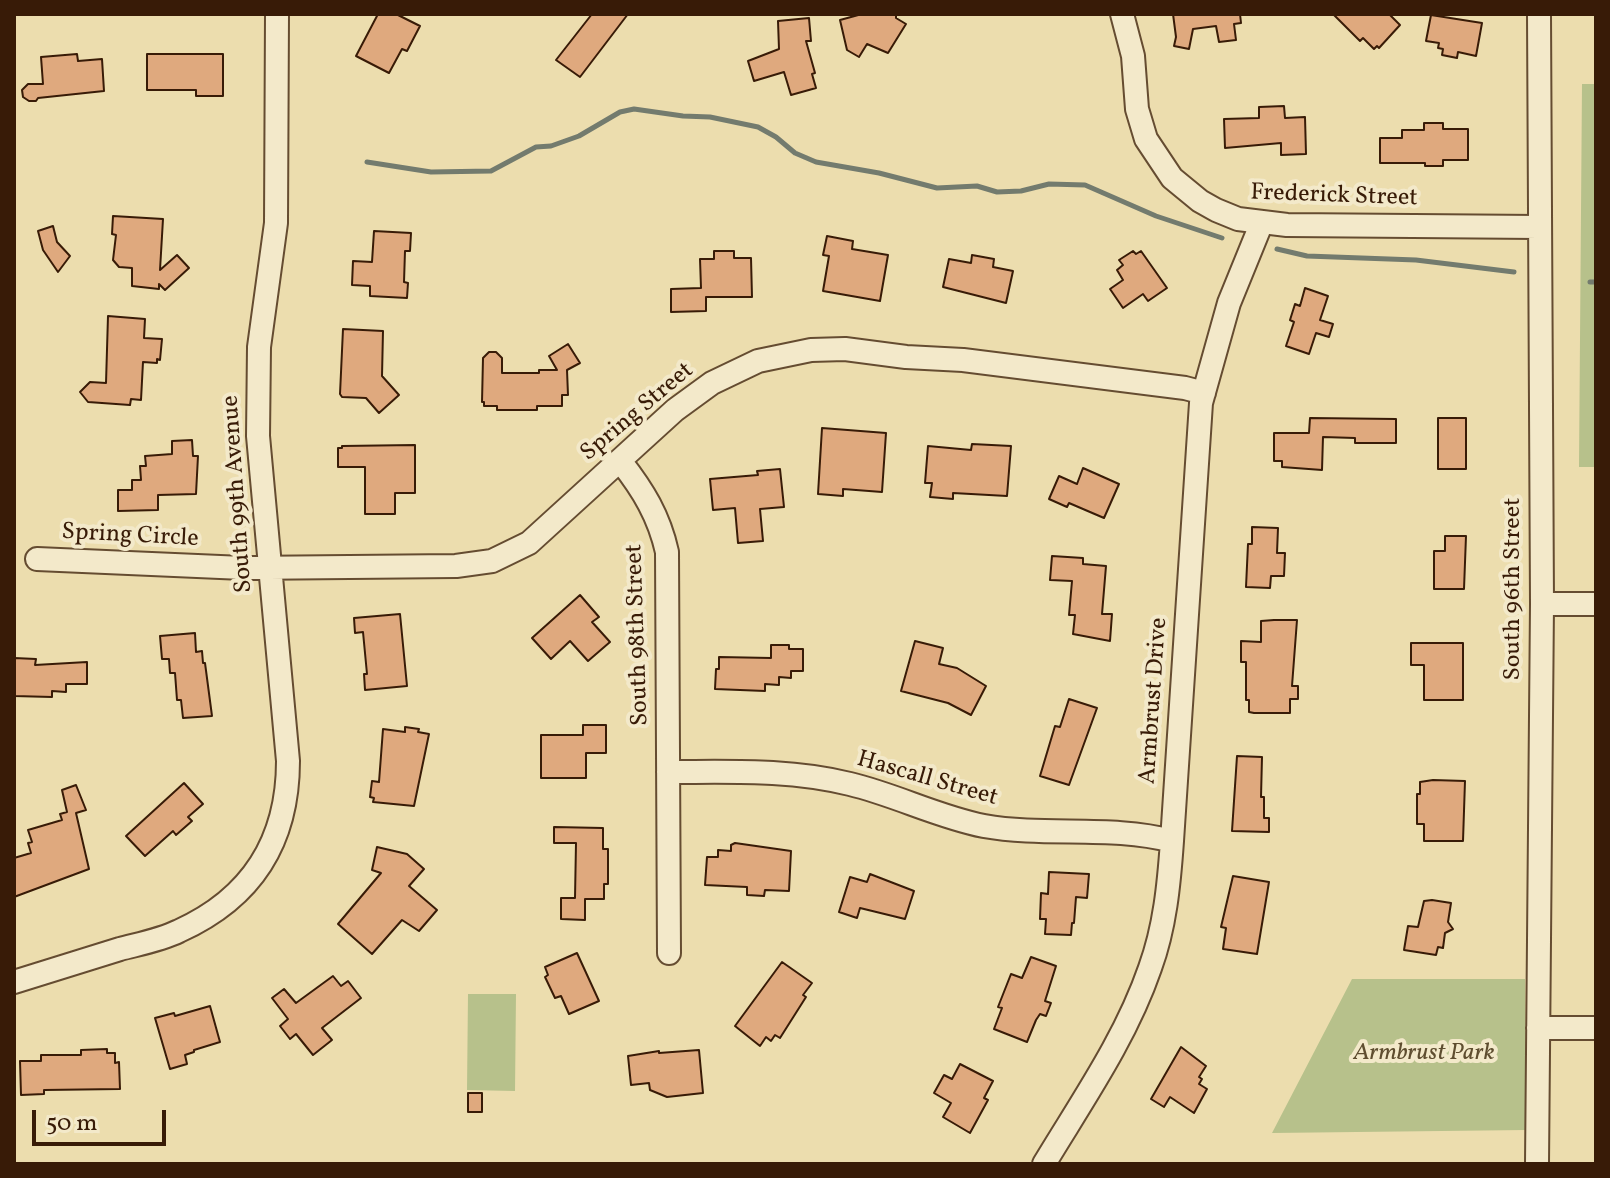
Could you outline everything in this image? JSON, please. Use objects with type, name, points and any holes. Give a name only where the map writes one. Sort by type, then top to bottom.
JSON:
[{"type":"street","name":"South 99th Avenue","points":[[14,982],[183,928],[209,916],[239,892],[258,870],[272,845],[283,815],[288,761],[256,395],[259,347],[276,223],[277,14]]},
{"type":"street","name":"Frederick Street","points":[[1122,14],[1133,56],[1137,109],[1146,139],[1160,163],[1185,190],[1208,206],[1238,219],[1287,225],[1539,227]]},
{"type":"street","name":"South 96th Street","points":[[1537,1164],[1542,604],[1539,14]]},
{"type":"street","name":"Armbrust Drive","points":[[1044,1164],[1108,1057],[1141,993],[1162,927],[1169,889],[1201,403],[1229,303],[1262,222]]},
{"type":"street","name":"Spring Street","points":[[269,567],[456,566],[492,561],[529,543],[675,410],[712,383],[758,361],[811,350],[845,349],[963,360],[1204,393]]},
{"type":"street","name":"South 98th Street","points":[[621,462],[653,507],[667,552],[669,953]]},
{"type":"street","name":"Spring Circle","points":[[37,559],[269,567]]},
{"type":"street","points":[[1542,604],[1596,604]]},
{"type":"street","name":"Hascall Street","points":[[668,772],[807,775],[854,785],[985,826],[1144,835],[1172,841]]},
{"type":"street","points":[[1538,1028],[1596,1028]]},
{"type":"green space","points":[[1582,84],[1596,84],[1596,467],[1579,467]]},
{"type":"green space","name":"Armbrust Park","points":[[1352,979],[1525,979],[1526,1130],[1272,1133]]},
{"type":"green space","points":[[468,994],[516,994],[515,1091],[467,1090]]},
{"type":"building","points":[[378,14],[396,14],[420,26],[407,51],[402,49],[389,73],[356,56]]},
{"type":"building","points":[[592,14],[628,14],[580,77],[556,60]]},
{"type":"building","points":[[862,14],[896,14],[896,18],[906,24],[888,53],[867,44],[859,57],[847,50],[840,20]]},
{"type":"building","points":[[1173,14],[1240,14],[1241,23],[1234,24],[1236,40],[1219,42],[1216,26],[1193,29],[1189,49],[1174,46]]},
{"type":"building","points":[[1333,14],[1389,14],[1400,25],[1379,48],[1374,49],[1363,38],[1360,41]]},
{"type":"building","points":[[1431,15],[1482,23],[1476,56],[1458,52],[1457,58],[1442,55],[1443,49],[1438,48],[1439,43],[1426,41]]},
{"type":"building","points":[[809,18],[811,41],[806,41],[816,88],[791,95],[784,72],[754,81],[748,61],[779,49],[778,21]]},
{"type":"building","points":[[77,54],[78,61],[102,59],[104,91],[38,98],[36,101],[23,97],[22,90],[28,84],[43,84],[41,57]]},
{"type":"building","points":[[147,54],[223,54],[223,96],[196,96],[196,90],[147,90]]},
{"type":"building","points":[[1284,106],[1285,118],[1305,117],[1306,154],[1281,155],[1281,143],[1225,148],[1224,119],[1259,118],[1259,107]]},
{"type":"building","points":[[1424,123],[1443,123],[1443,129],[1468,129],[1468,160],[1443,160],[1443,166],[1380,163],[1380,138],[1402,138],[1402,130],[1424,130]]},
{"type":"building","points":[[113,216],[163,219],[160,270],[177,255],[189,268],[165,290],[159,284],[159,289],[132,286],[132,268],[119,267],[113,260],[116,235],[112,234]]},
{"type":"building","points":[[53,226],[57,242],[70,256],[58,272],[43,250],[38,231]]},
{"type":"building","points":[[374,231],[411,233],[410,251],[405,251],[407,298],[370,296],[370,286],[352,285],[353,261],[372,262]]},
{"type":"building","points":[[827,236],[853,241],[852,249],[888,255],[880,301],[823,291],[829,256],[823,255]]},
{"type":"building","points":[[714,251],[734,251],[734,258],[751,258],[752,297],[706,297],[706,311],[671,312],[671,289],[701,288],[700,259],[714,259]]},
{"type":"building","points":[[1133,251],[1136,254],[1141,251],[1167,288],[1148,301],[1143,294],[1123,308],[1110,289],[1123,280],[1117,270],[1123,265],[1119,260]]},
{"type":"building","points":[[972,255],[994,259],[993,267],[1013,271],[1006,303],[943,287],[949,259],[971,263]]},
{"type":"building","points":[[1305,288],[1328,296],[1320,320],[1333,324],[1329,337],[1316,333],[1309,354],[1286,346],[1294,322],[1290,320],[1295,304],[1300,306]]},
{"type":"building","points":[[108,316],[145,319],[144,338],[162,339],[160,360],[157,359],[157,363],[143,362],[141,400],[131,399],[130,405],[88,402],[80,392],[90,382],[106,383]]},
{"type":"building","points":[[343,329],[383,331],[382,376],[399,395],[379,413],[366,398],[342,397],[340,394]]},
{"type":"building","points":[[568,344],[580,363],[567,370],[568,395],[562,395],[562,406],[537,406],[537,410],[497,410],[497,406],[484,406],[483,358],[489,352],[496,352],[502,358],[502,373],[539,373],[539,370],[557,370],[549,356]]},
{"type":"building","points":[[1310,418],[1396,419],[1396,443],[1355,443],[1355,438],[1323,437],[1322,470],[1282,467],[1282,461],[1274,461],[1274,433],[1309,433]]},
{"type":"building","points":[[1438,418],[1466,418],[1466,469],[1438,469]]},
{"type":"building","points":[[822,428],[886,433],[882,492],[843,489],[843,496],[818,494]]},
{"type":"building","points":[[192,440],[193,456],[198,456],[196,494],[158,495],[158,510],[118,511],[118,490],[132,490],[132,480],[141,480],[140,466],[146,466],[145,456],[172,454],[172,441]]},
{"type":"building","points":[[972,444],[1011,446],[1007,496],[953,493],[953,499],[930,497],[932,483],[925,483],[928,446],[971,450]]},
{"type":"building","points":[[415,445],[415,493],[395,493],[395,514],[365,514],[365,467],[338,467],[338,448]]},
{"type":"building","points":[[1083,468],[1119,484],[1104,518],[1069,503],[1067,507],[1049,499],[1059,476],[1077,484]]},
{"type":"building","points":[[780,469],[784,507],[760,509],[763,541],[738,543],[735,508],[713,510],[710,479],[758,475],[757,471]]},
{"type":"building","points":[[1252,527],[1278,528],[1277,553],[1285,553],[1284,576],[1271,576],[1270,588],[1246,587]]},
{"type":"building","points":[[1445,536],[1466,536],[1464,589],[1434,589],[1434,551],[1445,551]]},
{"type":"building","points":[[1052,556],[1083,558],[1083,564],[1106,566],[1102,614],[1112,614],[1110,641],[1073,634],[1075,615],[1069,615],[1072,581],[1050,580]]},
{"type":"building","points":[[580,595],[599,617],[592,622],[610,642],[588,661],[570,641],[551,659],[532,638]]},
{"type":"building","points":[[400,614],[407,686],[365,690],[364,674],[367,674],[363,632],[355,633],[354,618]]},
{"type":"building","points":[[1297,620],[1292,686],[1298,686],[1298,699],[1290,699],[1290,713],[1249,712],[1246,662],[1241,662],[1241,641],[1261,642],[1261,621]]},
{"type":"building","points":[[195,633],[196,652],[202,651],[205,663],[212,716],[183,718],[181,700],[177,700],[175,673],[170,673],[169,659],[162,659],[160,636]]},
{"type":"building","points":[[915,641],[943,648],[939,664],[957,668],[986,686],[971,715],[948,703],[901,691]]},
{"type":"building","points":[[1411,643],[1463,643],[1463,700],[1424,700],[1424,665],[1411,665]]},
{"type":"building","points":[[771,645],[803,649],[803,671],[791,671],[791,678],[779,677],[779,685],[765,684],[765,691],[715,689],[719,657],[771,658]]},
{"type":"building","points":[[14,658],[36,659],[35,665],[87,662],[87,684],[66,684],[66,692],[52,691],[52,697],[14,696]]},
{"type":"building","points":[[1069,699],[1097,708],[1069,785],[1040,776],[1055,726],[1060,727]]},
{"type":"building","points":[[583,725],[606,725],[606,753],[586,753],[586,778],[541,778],[541,735],[583,735]]},
{"type":"building","points":[[405,727],[429,734],[414,806],[373,802],[374,798],[370,797],[372,781],[379,782],[383,729],[405,732]]},
{"type":"building","points":[[1237,756],[1262,757],[1261,797],[1264,797],[1264,818],[1269,818],[1269,832],[1232,831]]},
{"type":"building","points":[[1465,781],[1463,841],[1424,841],[1424,824],[1417,824],[1417,794],[1420,794],[1420,782]]},
{"type":"building","points":[[184,783],[203,804],[188,817],[192,821],[176,835],[173,831],[145,856],[126,836]]},
{"type":"building","points":[[76,785],[86,810],[76,813],[89,869],[14,897],[14,858],[31,853],[28,843],[32,842],[28,830],[62,820],[60,814],[67,812],[62,790]]},
{"type":"building","points":[[554,827],[603,828],[603,849],[608,849],[608,884],[604,884],[604,899],[585,899],[585,920],[561,919],[561,898],[575,898],[576,843],[554,843]]},
{"type":"building","points":[[731,845],[791,851],[789,891],[765,890],[764,896],[747,895],[747,887],[705,885],[707,857],[718,857],[718,850],[731,851]]},
{"type":"building","points":[[377,847],[407,854],[424,869],[409,886],[437,910],[419,931],[402,920],[372,954],[338,924],[381,873],[372,870]]},
{"type":"building","points":[[1049,872],[1089,874],[1087,898],[1076,897],[1071,935],[1045,934],[1046,919],[1040,919],[1041,893],[1048,894]]},
{"type":"building","points":[[870,874],[914,891],[905,919],[860,908],[857,918],[839,912],[850,877],[867,882]]},
{"type":"building","points":[[1233,876],[1269,882],[1257,954],[1223,949],[1226,928],[1221,927]]},
{"type":"building","points":[[1424,901],[1451,903],[1448,922],[1453,929],[1445,933],[1443,948],[1438,947],[1436,955],[1404,950],[1408,926],[1418,927]]},
{"type":"building","points":[[577,953],[599,1001],[569,1014],[561,996],[555,998],[545,977],[548,975],[545,967]]},
{"type":"building","points":[[1031,957],[1056,966],[1045,1001],[1051,1003],[1046,1016],[1040,1014],[1036,1020],[1027,1042],[994,1029],[1002,1008],[998,1007],[1011,974],[1022,978]]},
{"type":"building","points":[[782,962],[812,983],[780,1038],[775,1035],[771,1041],[766,1037],[760,1046],[735,1026]]},
{"type":"building","points":[[333,976],[341,986],[348,981],[361,998],[322,1028],[332,1040],[313,1055],[296,1034],[290,1039],[280,1026],[288,1019],[272,998],[284,989],[296,1003]]},
{"type":"building","points":[[210,1006],[220,1042],[194,1050],[185,1055],[187,1064],[170,1069],[155,1018]]},
{"type":"building","points":[[1181,1047],[1206,1066],[1199,1077],[1202,1079],[1199,1084],[1207,1089],[1194,1113],[1170,1097],[1164,1107],[1151,1099]]},
{"type":"building","points":[[107,1049],[107,1053],[115,1053],[115,1063],[119,1062],[120,1089],[44,1090],[44,1094],[21,1095],[20,1061],[41,1061],[41,1055],[81,1055],[81,1050]]},
{"type":"building","points":[[699,1050],[703,1093],[667,1097],[650,1090],[649,1083],[631,1085],[628,1056]]},
{"type":"building","points":[[960,1064],[993,1081],[984,1098],[988,1100],[970,1133],[943,1117],[951,1103],[934,1093],[944,1075],[952,1079]]},
{"type":"building","points":[[468,1093],[482,1093],[482,1112],[468,1112]]},
{"type":"waterway","points":[[367,162],[431,172],[491,171],[536,147],[551,146],[579,136],[620,112],[634,109],[710,117],[758,127],[795,153],[816,162],[879,173],[937,188],[977,186],[997,192],[1021,191],[1049,184],[1085,185],[1156,216],[1222,238]]},
{"type":"waterway","points":[[1277,249],[1307,256],[1416,260],[1514,272]]},
{"type":"waterway","points":[[1590,282],[1596,282]]}]
